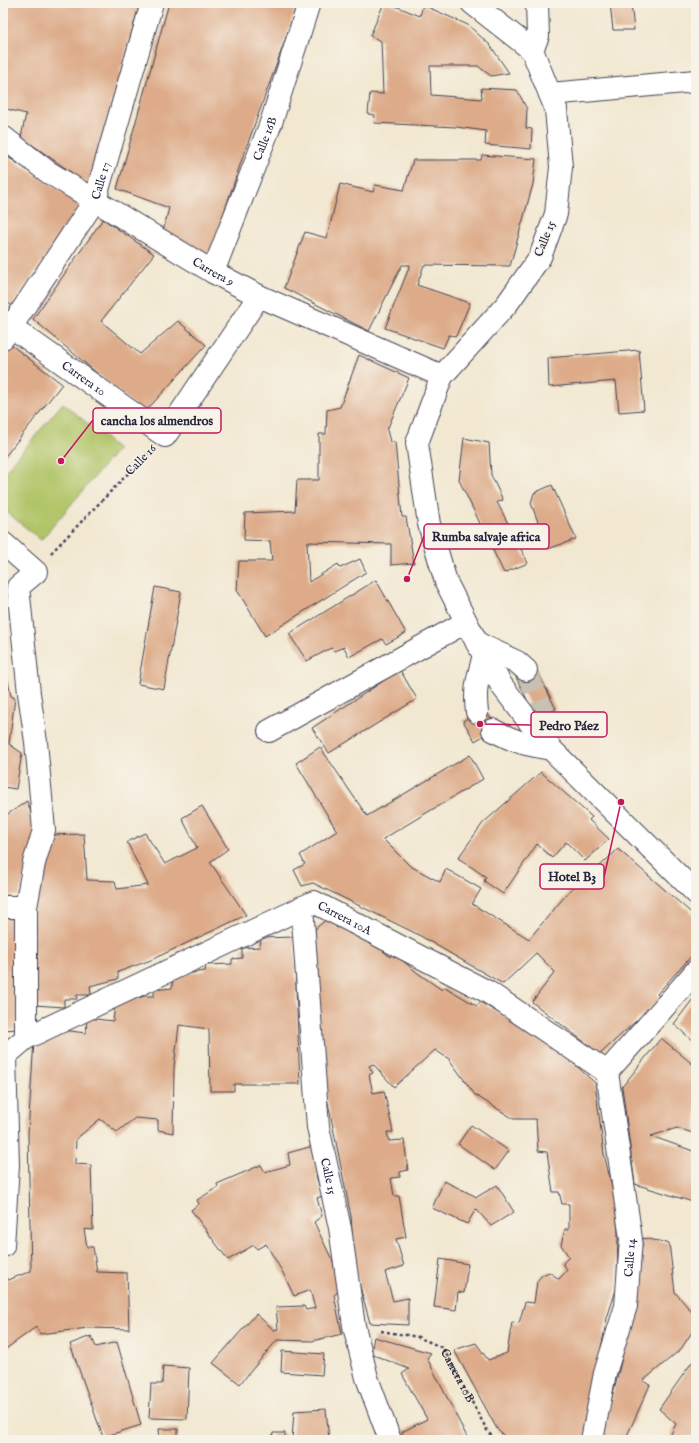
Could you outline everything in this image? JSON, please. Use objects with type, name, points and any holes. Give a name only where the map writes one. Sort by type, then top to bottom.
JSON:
[{"type":"street","name":"Calle 17","points":[[6,329],[95,200],[152,3]]},
{"type":"street","name":"Calle 16B","points":[[214,272],[271,123],[309,3]]},
{"type":"street","points":[[472,3],[532,50],[538,36],[536,3]]},
{"type":"street","name":"Calle 15","points":[[442,376],[506,304],[540,257],[556,214],[561,167],[556,109],[532,50]]},
{"type":"street","points":[[550,94],[696,81]]},
{"type":"street","name":"Carrera 9","points":[[3,137],[48,172],[214,272],[259,296],[442,376]]},
{"type":"street","name":"Calle 16","points":[[165,436],[259,296]]},
{"type":"street","name":"Carrera 10","points":[[6,329],[165,436]]},
{"type":"street","points":[[442,376],[417,443],[429,524],[446,582],[480,649],[502,686],[549,746],[696,893]]},
{"type":"street","points":[[3,543],[36,572],[10,591],[29,693],[36,742],[44,830],[34,863],[26,908],[26,1038]]},
{"type":"street","points":[[269,731],[466,622]]},
{"type":"street","points":[[480,649],[517,662],[526,670]]},
{"type":"street","points":[[477,712],[475,698],[480,649]]},
{"type":"street","points":[[544,714],[549,746]]},
{"type":"street","points":[[494,730],[509,739],[531,745],[549,746]]},
{"type":"street","name":"Carrera 10A","points":[[4,1055],[26,1038],[314,902],[488,992],[608,1072]]},
{"type":"street","points":[[3,907],[26,908]]},
{"type":"street","name":"Calle 15","points":[[302,907],[318,1127],[340,1228],[354,1326],[367,1378],[390,1440]]},
{"type":"street","points":[[608,1072],[696,971]]},
{"type":"street","points":[[3,1245],[8,1165],[4,1055]]},
{"type":"street","name":"Calle 14","points":[[592,1440],[605,1373],[626,1306],[631,1239],[608,1072]]},
{"type":"path","name":"Calle 16","points":[[36,572],[44,560],[165,436]]},
{"type":"path","name":"Carrera 10B","points":[[354,1326],[418,1337],[443,1348],[488,1432],[495,1440]]},
{"type":"green space","points":[[63,403],[118,449],[41,540],[3,509],[3,474]]},
{"type":"building","points":[[3,3],[140,3],[88,184],[21,137],[26,114],[3,108]]},
{"type":"building","points":[[169,3],[297,3],[209,257],[163,231],[169,208],[117,189]]},
{"type":"building","points":[[384,3],[388,3],[420,16],[423,5],[468,25],[490,45],[509,73],[491,76],[478,66],[430,66],[431,95],[482,99],[481,88],[517,90],[527,109],[526,128],[532,129],[531,149],[485,145],[486,131],[456,127],[374,123],[375,115],[368,114],[370,93],[383,94],[381,41],[370,36]]},
{"type":"building","points":[[610,3],[631,3],[634,30],[613,30]]},
{"type":"building","points":[[3,154],[81,204],[12,306],[3,299]]},
{"type":"building","points":[[482,155],[536,159],[533,184],[510,266],[424,265],[417,285],[470,303],[456,336],[449,335],[443,348],[385,328],[410,265],[402,265],[369,331],[284,288],[305,232],[327,238],[340,184],[373,192],[375,185],[404,190],[413,160],[481,160]]},
{"type":"building","points":[[103,219],[154,254],[101,321],[140,354],[178,321],[206,345],[144,413],[33,319]]},
{"type":"building","points":[[10,344],[62,384],[3,459],[3,352]]},
{"type":"building","points":[[639,350],[644,410],[619,412],[616,381],[549,387],[548,358]]},
{"type":"building","points":[[359,355],[409,378],[387,430],[390,442],[395,442],[402,517],[406,517],[414,563],[391,565],[391,544],[307,542],[309,582],[338,564],[340,568],[360,559],[366,572],[265,636],[237,590],[239,561],[272,561],[270,541],[244,540],[245,513],[295,511],[297,480],[319,480],[319,434],[326,434],[327,410],[340,407]]},
{"type":"building","points":[[464,438],[489,443],[491,475],[503,500],[497,502],[528,563],[504,573],[459,480]]},
{"type":"building","points":[[552,485],[576,539],[548,549],[531,503],[534,493]]},
{"type":"building","points":[[376,580],[406,633],[386,644],[382,639],[349,657],[344,647],[334,651],[331,648],[307,661],[289,634]]},
{"type":"building","points":[[155,587],[181,592],[164,689],[138,684]]},
{"type":"building","points":[[3,658],[11,696],[15,698],[9,744],[22,753],[16,789],[3,787]]},
{"type":"building","points":[[535,666],[556,709],[536,718],[515,675]]},
{"type":"building","points":[[400,670],[417,699],[329,753],[312,728]]},
{"type":"building","points":[[484,708],[497,728],[475,741],[463,721]]},
{"type":"building","points":[[320,747],[367,816],[470,755],[483,779],[383,839],[410,866],[440,882],[446,869],[481,889],[472,904],[529,939],[571,889],[587,878],[618,849],[696,917],[696,951],[657,994],[661,998],[600,1054],[532,1002],[555,972],[536,953],[503,984],[417,934],[313,883],[302,886],[294,870],[305,864],[300,855],[337,831],[296,763]]},
{"type":"building","points":[[541,772],[592,817],[589,820],[609,839],[585,861],[566,842],[552,858],[537,844],[503,894],[484,881],[486,877],[458,858],[483,823]]},
{"type":"building","points":[[27,801],[37,829],[19,896],[3,895],[3,813],[8,814]]},
{"type":"building","points":[[202,806],[228,849],[210,862],[246,915],[151,960],[118,972],[118,979],[90,986],[91,995],[77,995],[77,999],[64,999],[64,1007],[34,1005],[33,911],[48,835],[84,834],[87,880],[115,881],[117,889],[148,885],[127,842],[145,833],[165,864],[197,848],[182,818]]},
{"type":"building","points":[[3,918],[17,919],[18,1029],[3,1030]]},
{"type":"building","points":[[328,918],[337,928],[340,925],[350,934],[356,931],[370,945],[373,942],[390,957],[393,953],[442,990],[445,987],[477,1006],[480,1002],[529,1031],[571,1061],[595,1083],[604,1154],[615,1200],[618,1232],[617,1287],[607,1318],[596,1373],[586,1440],[508,1440],[497,1429],[454,1350],[476,1343],[488,1360],[507,1353],[512,1322],[519,1323],[525,1302],[534,1303],[537,1281],[542,1275],[549,1272],[559,1279],[567,1270],[563,1263],[569,1257],[561,1245],[565,1229],[569,1229],[569,1204],[562,1204],[559,1192],[553,1192],[547,1152],[538,1151],[536,1119],[514,1119],[475,1095],[449,1059],[435,1050],[394,1087],[373,1064],[369,1066],[373,1073],[369,1075],[373,1093],[384,1091],[393,1132],[387,1132],[389,1141],[404,1140],[408,1170],[400,1172],[400,1177],[391,1178],[394,1196],[399,1196],[406,1237],[396,1239],[404,1266],[385,1272],[393,1301],[408,1298],[408,1325],[370,1323],[358,1279],[353,1246],[351,1216],[326,1093],[317,1007],[315,929]]},
{"type":"building","points":[[294,937],[300,1084],[234,1084],[234,1091],[210,1091],[209,1029],[179,1025],[174,1067],[173,1133],[158,1130],[158,1120],[135,1118],[117,1132],[100,1119],[76,1139],[75,1164],[91,1165],[93,1230],[84,1229],[87,1247],[93,1247],[97,1272],[127,1273],[129,1329],[88,1328],[40,1334],[36,1327],[3,1351],[3,1274],[8,1280],[31,1271],[28,1134],[34,1040],[62,1030],[86,1033],[87,1018],[113,1021],[115,1005],[145,996],[154,996],[154,990],[172,988],[173,976],[205,971],[206,965],[232,964],[232,959],[242,958],[242,948],[260,947],[261,938]]},
{"type":"building","points":[[696,995],[696,1044],[674,1024]]},
{"type":"building","points":[[661,1038],[696,1067],[696,1134],[677,1128],[651,1136],[696,1152],[696,1203],[635,1184],[622,1087]]},
{"type":"building","points":[[471,1125],[509,1151],[495,1170],[458,1144]]},
{"type":"building","points":[[313,1146],[320,1174],[316,1175],[322,1196],[317,1198],[322,1216],[314,1222],[334,1264],[339,1291],[334,1295],[342,1334],[312,1341],[277,1340],[240,1384],[213,1363],[256,1314],[274,1330],[278,1329],[276,1307],[304,1306],[306,1310],[315,1308],[310,1290],[294,1296],[283,1273],[266,1244],[257,1249],[254,1245],[228,1260],[191,1210],[199,1204],[197,1200],[218,1187],[217,1184],[261,1165],[265,1172],[290,1165],[288,1153]]},
{"type":"building","points":[[444,1181],[477,1197],[497,1185],[514,1212],[491,1226],[476,1209],[467,1224],[432,1208]]},
{"type":"building","points":[[643,1238],[669,1243],[675,1292],[696,1317],[696,1326],[681,1349],[643,1381],[650,1385],[625,1440],[601,1440],[635,1302]]},
{"type":"building","points":[[440,1259],[468,1264],[464,1293],[458,1292],[456,1310],[434,1307]]},
{"type":"building","points":[[91,1336],[96,1347],[117,1342],[141,1425],[103,1437],[70,1344]]},
{"type":"building","points":[[374,1337],[431,1353],[427,1358],[468,1439],[404,1440],[402,1432],[427,1419],[402,1374],[409,1369],[371,1354]]},
{"type":"building","points":[[282,1351],[324,1354],[322,1375],[281,1372]]},
{"type":"building","points":[[692,1362],[696,1365],[696,1440],[668,1440],[676,1424],[659,1409]]},
{"type":"building","points":[[163,1366],[189,1368],[187,1419],[149,1418],[151,1384],[162,1384]]},
{"type":"building","points":[[326,1409],[329,1440],[292,1440],[294,1411]]},
{"type":"building","points":[[159,1429],[178,1429],[178,1440],[160,1440]]},
{"type":"building","points":[[273,1433],[285,1433],[285,1440],[272,1440]]},
{"type":"tunnel","points":[[526,670],[544,714]]},
{"type":"place","name":"cancha los almendros","points":[[61,461]]},
{"type":"place","name":"Rumba salvaje africa","points":[[407,579]]},
{"type":"place","name":"Pedro Páez","points":[[480,724]]},
{"type":"place","name":"Hotel B3","points":[[621,802]]}]
